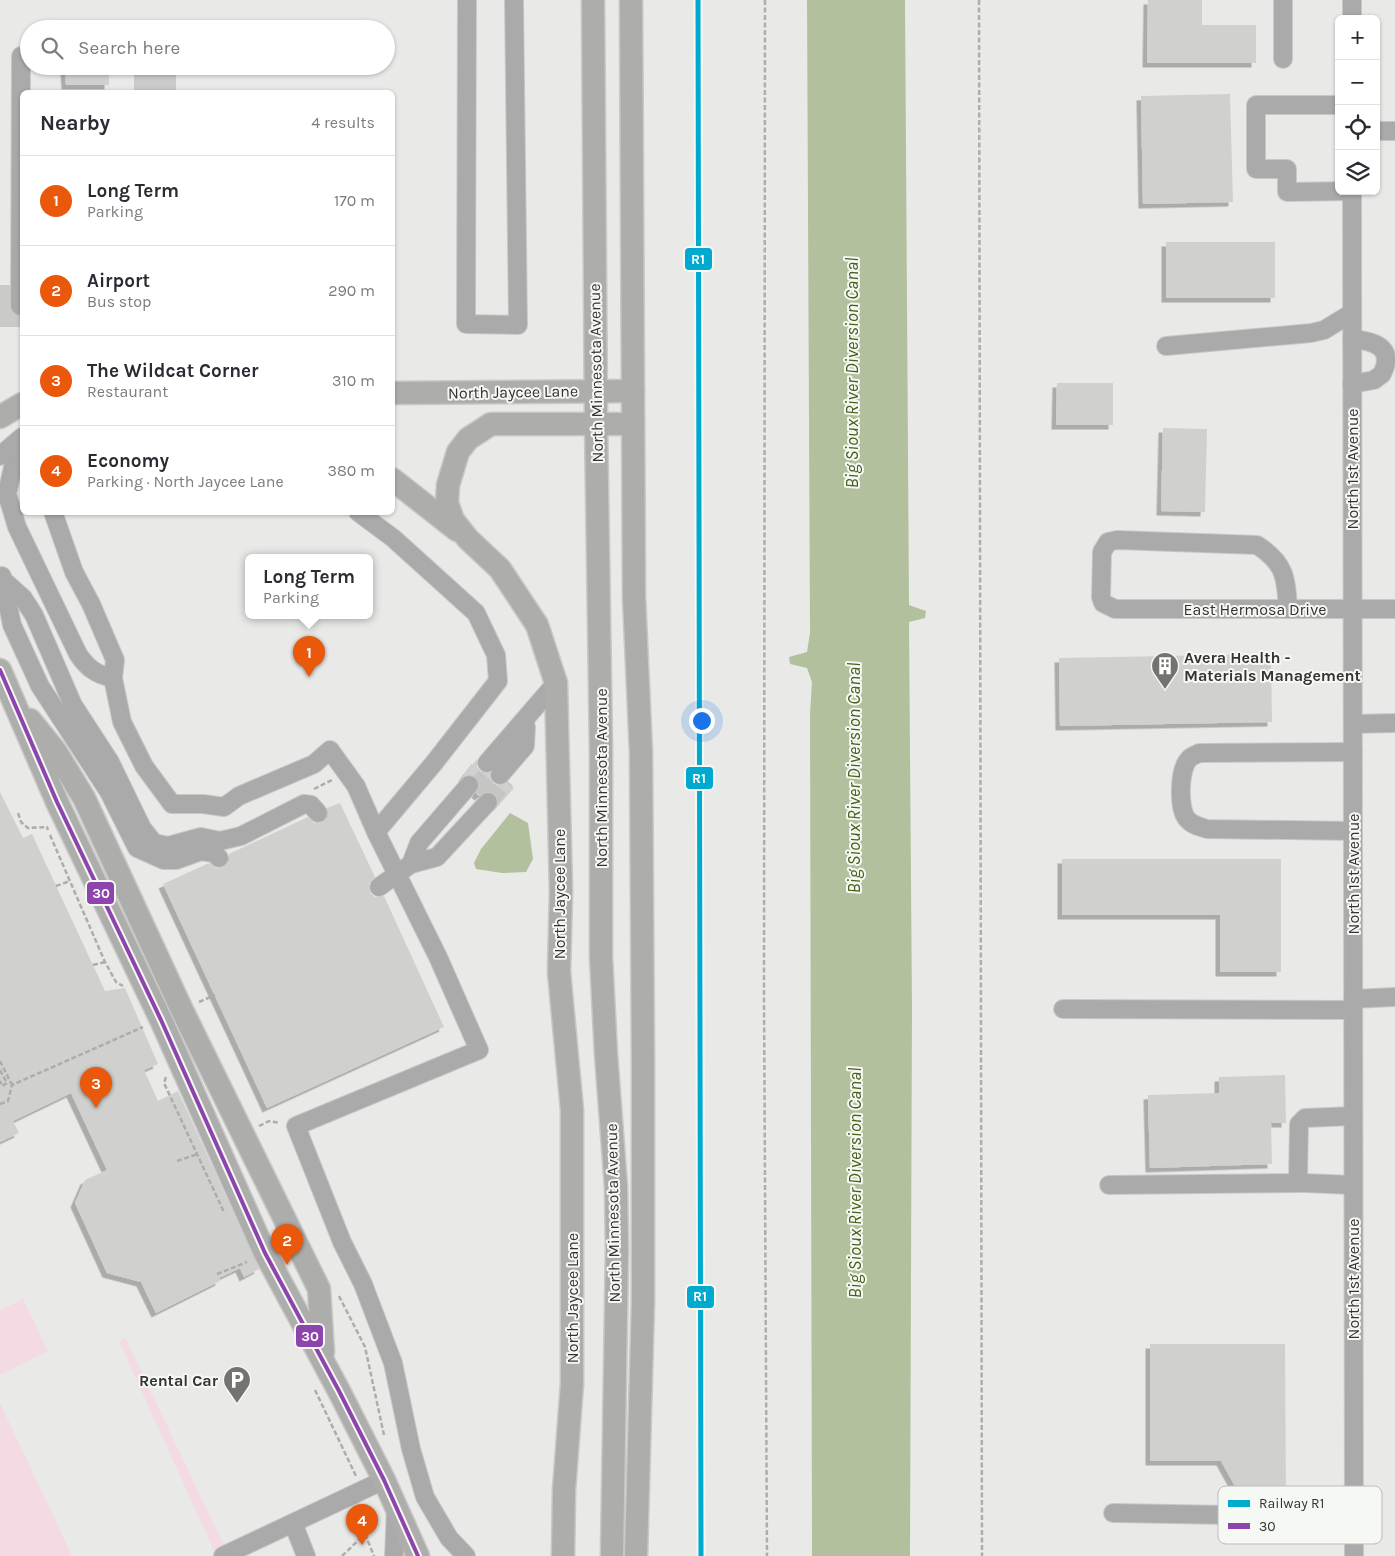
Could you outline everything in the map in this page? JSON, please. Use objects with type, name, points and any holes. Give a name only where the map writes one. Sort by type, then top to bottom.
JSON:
[{"type":"main road","name":"North Minnesota Avenue","points":[[593,0],[595,391],[602,750],[601,957],[616,1205],[612,1556]]},
{"type":"main road","name":"North Minnesota Avenue","points":[[631,0],[634,597],[642,753],[643,1302],[636,1556]]},
{"type":"main road","name":"North Jaycee Lane","points":[[395,393],[633,392]]},
{"type":"main road","points":[[0,417],[20,405]]},
{"type":"main road","name":"North Jaycee Lane","points":[[563,1556],[564,1490],[572,1392],[572,1110],[559,972],[561,891],[556,683],[537,625],[500,569],[468,539],[453,520],[447,503],[452,467],[458,452],[468,438],[491,424],[633,424]]},
{"type":"main road","points":[[395,481],[468,539]]},
{"type":"main road","points":[[0,670],[57,802],[161,1020],[265,1253],[324,1362],[384,1480],[418,1556]]},
{"type":"main road","points":[[15,702],[56,752],[84,798],[178,1002],[318,1290],[324,1362]]},
{"type":"street","points":[[467,0],[466,324],[518,325],[514,0]]},
{"type":"street","points":[[1283,0],[1283,59]]},
{"type":"street","points":[[1352,0],[1352,15]]},
{"type":"street","points":[[21,75],[21,90]]},
{"type":"street","points":[[1335,105],[1256,106],[1256,169],[1287,169],[1287,192],[1335,191]]},
{"type":"street","points":[[1380,131],[1395,131]]},
{"type":"street","name":"North 1st Avenue","points":[[1352,195],[1354,1486]]},
{"type":"street","points":[[1166,346],[1324,330],[1352,313]]},
{"type":"street","points":[[1352,339],[1377,343],[1383,348],[1390,359],[1382,374],[1374,380],[1352,384]]},
{"type":"street","points":[[0,456],[20,440]]},
{"type":"street","points":[[20,452],[13,467],[7,494],[17,527],[78,654],[86,666],[100,676],[113,678]]},
{"type":"street","points":[[54,515],[74,572],[91,604],[115,660],[113,678],[122,722],[144,766],[172,804],[203,804],[224,807],[239,796],[314,764],[330,750],[356,786],[376,832],[405,869],[478,1050],[296,1126],[342,1242],[363,1284],[393,1363],[411,1449],[425,1497],[449,1538],[466,1556]]},
{"type":"street","points":[[362,515],[393,538],[476,613],[496,656],[498,681],[434,763],[376,832]]},
{"type":"street","name":"East Hermosa Drive","points":[[1288,609],[1286,578],[1282,567],[1270,553],[1257,544],[1117,540],[1108,542],[1102,552],[1103,603],[1115,609],[1288,609],[1395,609]]},
{"type":"street","points":[[1,578],[23,598],[34,615],[73,705],[110,762],[142,828],[154,843],[168,846],[201,837],[220,841],[241,836],[304,804],[311,805],[318,813]]},
{"type":"street","points":[[1,578],[12,625],[40,686],[109,792],[137,848],[164,860],[176,860],[201,851],[214,853],[219,858]]},
{"type":"street","points":[[527,720],[525,746],[497,771],[527,720],[556,683]]},
{"type":"street","points":[[1353,724],[1395,723]]},
{"type":"street","points":[[1353,752],[1199,753],[1189,758],[1182,770],[1181,783],[1183,811],[1196,826],[1208,830],[1353,830]]},
{"type":"street","points":[[379,887],[405,869],[478,793]]},
{"type":"street","points":[[1063,1009],[1353,1004],[1395,997]]},
{"type":"street","points":[[1305,1183],[1298,1180],[1299,1124],[1305,1118],[1353,1116]]},
{"type":"street","points":[[1109,1185],[1353,1184]]},
{"type":"street","points":[[223,1556],[384,1480]]},
{"type":"street","points":[[394,1556],[396,1509]]},
{"type":"street","points":[[1113,1513],[1218,1515]]},
{"type":"street","points":[[293,1523],[306,1556]]},
{"type":"path","points":[[765,0],[764,995],[767,1556]]},
{"type":"path","points":[[979,0],[982,1556]]},
{"type":"path","points":[[56,886],[70,881]]},
{"type":"path","points":[[93,965],[105,962]]},
{"type":"path","points":[[191,1006],[215,995]]},
{"type":"path","points":[[12,1085],[142,1028]]},
{"type":"path","points":[[0,1061],[12,1085],[8,1101],[0,1104]]},
{"type":"path","points":[[0,1070],[7,1083],[2,1086],[0,1081]]},
{"type":"path","points":[[256,1128],[269,1121],[296,1126]]},
{"type":"path","points":[[177,1161],[198,1154]]},
{"type":"path","points":[[217,1274],[247,1262]]},
{"type":"path","points":[[365,1347],[384,1436]]},
{"type":"path","points":[[366,1505],[369,1512],[365,1534],[374,1556]]},
{"type":"path","points":[[342,1556],[365,1534]]},
{"type":"shaded area","points":[[23,1299],[48,1351],[0,1375],[0,1310]]},
{"type":"shaded area","points":[[125,1337],[223,1544],[235,1541],[215,1553],[119,1341]]},
{"type":"shaded area","points":[[0,1403],[72,1556],[0,1556]]},
{"type":"water","name":"Big Sioux River Diversion Canal","points":[[807,0],[905,0],[909,605],[926,611],[925,618],[909,622],[912,1007],[910,1556],[812,1556],[810,714],[812,682],[807,668],[790,664],[789,657],[807,652],[810,633]]},
{"type":"water","points":[[510,813],[528,823],[533,859],[526,872],[502,873],[476,869],[474,863],[481,849]]},
{"type":"building","points":[[1148,0],[1202,0],[1202,25],[1256,25],[1256,63],[1147,63]]},
{"type":"building","points":[[65,75],[109,75],[109,85],[66,85]]},
{"type":"building","points":[[1230,94],[1233,202],[1143,204],[1141,96]]},
{"type":"building","points":[[1166,242],[1275,242],[1275,298],[1166,298]]},
{"type":"building","points":[[1057,383],[1113,383],[1113,425],[1056,425]]},
{"type":"building","points":[[1163,428],[1207,429],[1205,512],[1161,511]]},
{"type":"building","name":"Avera Health - Materials Management","points":[[1271,654],[1272,722],[1060,726],[1059,658]]},
{"type":"building","points":[[477,759],[477,767],[480,771],[490,773],[493,783],[498,785],[507,782],[514,788],[497,807],[498,799],[495,794],[485,792],[479,796],[476,793],[479,786],[476,777],[470,775],[463,777]]},
{"type":"building","points":[[0,792],[23,838],[32,834],[105,991],[125,988],[158,1064],[144,1070],[158,1101],[178,1091],[259,1269],[244,1277],[240,1268],[219,1278],[220,1281],[156,1313],[141,1282],[107,1273],[75,1203],[85,1180],[107,1170],[71,1093],[13,1121],[19,1133],[0,1142]]},
{"type":"building","points":[[340,803],[375,877],[369,883],[370,893],[375,897],[384,896],[444,1027],[267,1108],[163,884],[209,863],[216,868],[222,868],[229,861],[229,854],[308,817],[314,823],[321,823],[328,817],[327,808]]},
{"type":"building","points":[[1062,859],[1281,859],[1281,972],[1220,972],[1220,915],[1062,915]]},
{"type":"building","points":[[1285,1075],[1286,1123],[1271,1123],[1272,1164],[1150,1168],[1148,1095],[1219,1093],[1219,1077]]},
{"type":"building","points":[[1150,1344],[1285,1344],[1286,1486],[1235,1486],[1221,1461],[1150,1461]]},
{"type":"taxiway","points":[[155,75],[155,90]]},
{"type":"taxiway","points":[[0,306],[20,306]]},
{"type":"tunnel","points":[[474,790],[493,768]]},
{"type":"tunnel","points":[[488,802],[506,780]]},
{"type":"rail line","name":"R1","points":[[698,0],[701,1556]]},
{"type":"transit line","name":"30","points":[[0,670],[57,802],[161,1020],[265,1253],[384,1480],[418,1556]]},
{"type":"place","name":"Long Term","points":[[309,677]]},
{"type":"place","name":"Avera Health - Materials Management","points":[[1165,690]]},
{"type":"place","name":"The Wildcat Corner","points":[[96,1108]]},
{"type":"place","name":"Airport","points":[[287,1265]]},
{"type":"place","name":"Rental Car","points":[[237,1404]]},
{"type":"place","name":"Economy","points":[[362,1545]]}]
